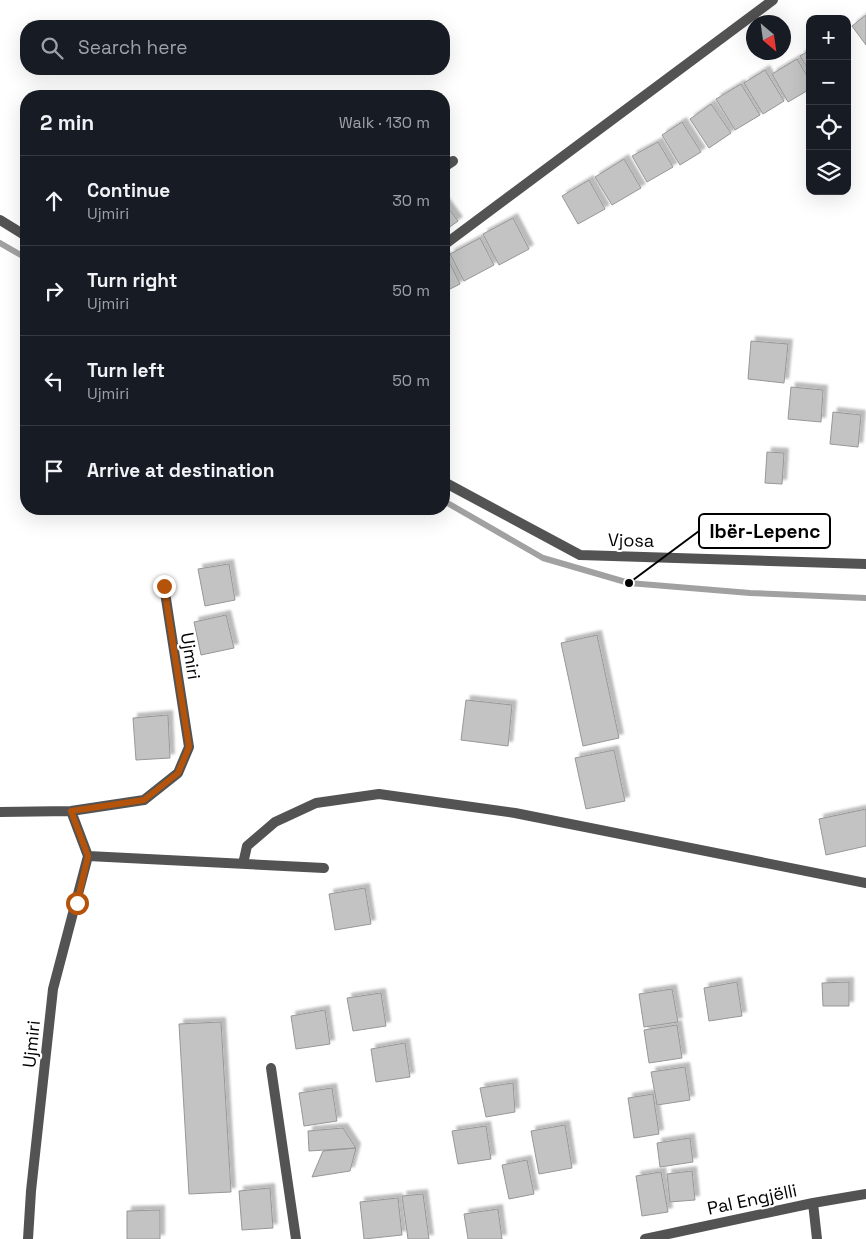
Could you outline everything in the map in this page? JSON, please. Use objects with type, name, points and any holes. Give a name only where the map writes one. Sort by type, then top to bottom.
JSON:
[{"type":"street","points":[[450,241],[773,0]]},
{"type":"street","points":[[0,220],[20,232]]},
{"type":"street","name":"Vjosa","points":[[450,485],[580,555],[866,564]]},
{"type":"street","name":"Ujmiri","points":[[0,812],[71,811],[144,800],[178,773],[189,747],[164,586]]},
{"type":"street","points":[[243,864],[247,846],[275,822],[316,803],[379,794],[516,813],[866,883]]},
{"type":"street","points":[[71,811],[88,856],[324,868]]},
{"type":"street","name":"Ujmiri","points":[[28,1239],[31,1191],[53,990],[88,856]]},
{"type":"street","points":[[271,1068],[296,1239]]},
{"type":"street","name":"Pal Engjëlli","points":[[645,1239],[813,1202],[866,1194]]},
{"type":"street","points":[[813,1202],[817,1239]]},
{"type":"building","points":[[866,15],[866,45],[852,26]]},
{"type":"building","points":[[806,52],[806,66],[800,56]]},
{"type":"building","points":[[797,59],[806,74],[806,91],[788,102],[772,74]]},
{"type":"building","points":[[765,70],[784,101],[763,114],[744,83]]},
{"type":"building","points":[[741,84],[760,115],[735,130],[716,99]]},
{"type":"building","points":[[711,104],[731,133],[709,148],[690,119]]},
{"type":"building","points":[[682,122],[701,152],[680,165],[662,135]]},
{"type":"building","points":[[658,142],[673,167],[647,182],[632,156]]},
{"type":"building","points":[[624,159],[641,188],[612,205],[595,177]]},
{"type":"building","points":[[589,180],[605,209],[578,224],[562,196]]},
{"type":"building","points":[[450,210],[458,221],[450,227]]},
{"type":"building","points":[[513,218],[529,249],[499,265],[483,234]]},
{"type":"building","points":[[480,238],[494,265],[464,281],[450,254]]},
{"type":"building","points":[[450,263],[460,284],[450,289]]},
{"type":"building","points":[[751,341],[788,344],[784,383],[748,379]]},
{"type":"building","points":[[791,387],[823,390],[821,422],[788,419]]},
{"type":"building","points":[[833,412],[861,415],[858,447],[830,444]]},
{"type":"building","points":[[767,452],[784,453],[782,484],[765,483]]},
{"type":"building","points":[[229,564],[235,600],[205,606],[198,569]]},
{"type":"building","points":[[226,615],[234,648],[201,655],[194,622]]},
{"type":"building","points":[[597,635],[619,738],[583,746],[561,643]]},
{"type":"building","points":[[466,700],[512,705],[508,746],[461,740]]},
{"type":"building","points":[[168,715],[170,758],[136,760],[133,718]]},
{"type":"building","points":[[614,750],[625,801],[586,809],[575,758]]},
{"type":"building","points":[[866,809],[866,846],[826,855],[819,819]]},
{"type":"building","points":[[365,888],[371,924],[335,930],[329,894]]},
{"type":"building","points":[[737,982],[742,1016],[709,1021],[704,988]]},
{"type":"building","points":[[849,982],[849,1006],[823,1006],[822,983]]},
{"type":"building","points":[[672,989],[678,1022],[644,1027],[639,994]]},
{"type":"building","points":[[381,993],[386,1026],[353,1031],[347,998]]},
{"type":"building","points":[[325,1010],[330,1044],[296,1049],[291,1016]]},
{"type":"building","points":[[221,1022],[231,1192],[189,1194],[179,1024]]},
{"type":"building","points":[[677,1025],[682,1058],[649,1063],[644,1030]]},
{"type":"building","points":[[405,1043],[410,1077],[376,1082],[371,1049]]},
{"type":"building","points":[[685,1067],[690,1100],[657,1105],[651,1072]]},
{"type":"building","points":[[513,1083],[515,1112],[486,1117],[480,1088]]},
{"type":"building","points":[[332,1088],[337,1121],[304,1126],[299,1093]]},
{"type":"building","points":[[653,1094],[659,1134],[634,1138],[628,1098]]},
{"type":"building","points":[[565,1125],[572,1168],[539,1174],[531,1131]]},
{"type":"building","points":[[486,1126],[491,1159],[458,1164],[452,1131]]},
{"type":"building","points":[[343,1128],[356,1148],[309,1151],[308,1131]]},
{"type":"building","points":[[690,1138],[693,1162],[660,1167],[657,1143]]},
{"type":"building","points":[[356,1148],[350,1171],[312,1177],[323,1151]]},
{"type":"building","points":[[527,1160],[534,1194],[509,1199],[502,1165]]},
{"type":"building","points":[[692,1171],[695,1200],[670,1202],[667,1174]]},
{"type":"building","points":[[661,1172],[668,1212],[642,1216],[636,1176]]},
{"type":"building","points":[[270,1188],[273,1228],[242,1230],[239,1191]]},
{"type":"building","points":[[423,1194],[429,1239],[408,1239],[402,1196]]},
{"type":"building","points":[[398,1198],[402,1235],[364,1239],[360,1202]]},
{"type":"building","points":[[498,1209],[502,1239],[468,1239],[464,1214]]},
{"type":"building","points":[[160,1210],[160,1239],[127,1239],[127,1211]]},
{"type":"waterway","points":[[0,243],[20,255]]},
{"type":"waterway","points":[[450,504],[543,558],[629,583],[750,593],[866,598]]},
{"type":"place","name":"Ibër-Lepenc","points":[[629,583]]},
{"type":"route","points":[[77,903],[88,856],[71,811],[144,800],[178,773],[189,747],[164,586]]}]
